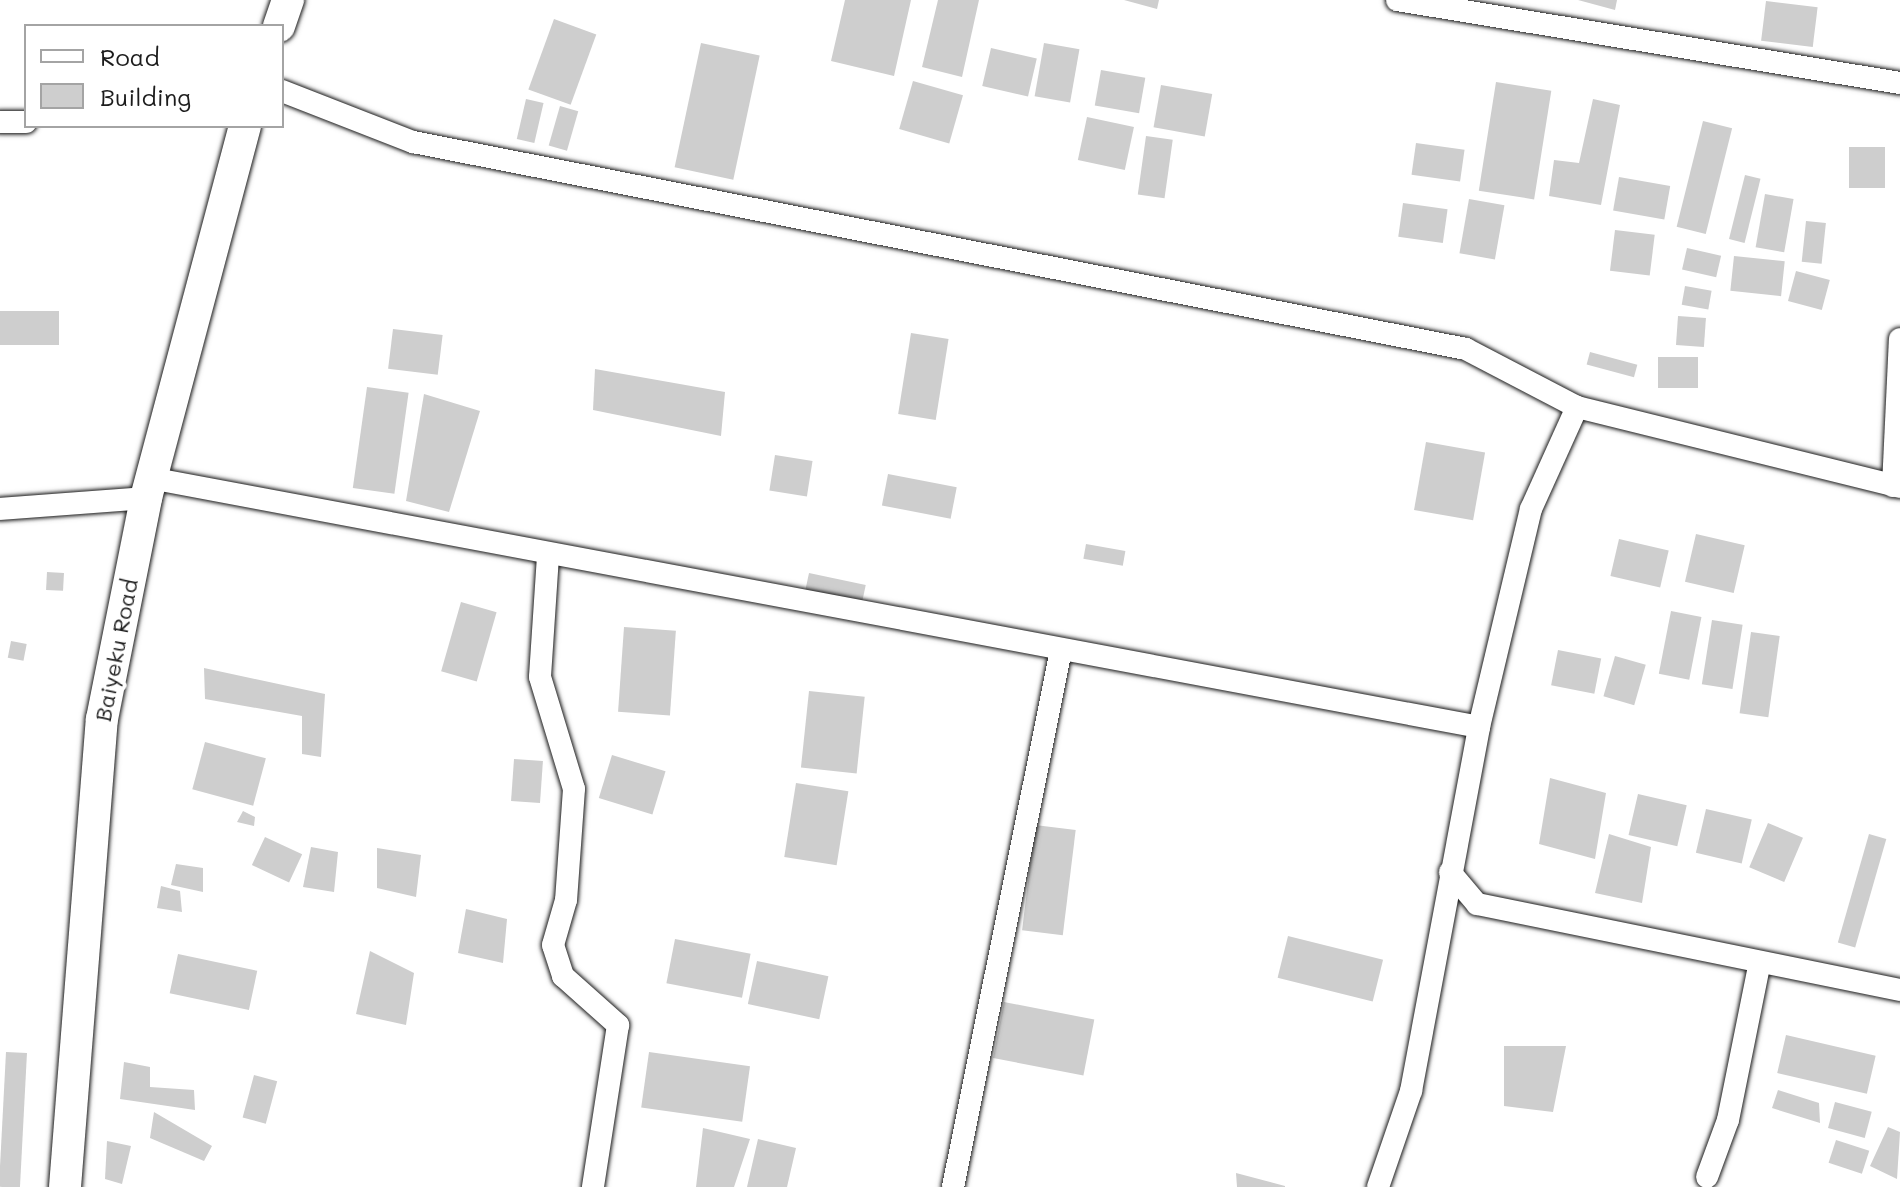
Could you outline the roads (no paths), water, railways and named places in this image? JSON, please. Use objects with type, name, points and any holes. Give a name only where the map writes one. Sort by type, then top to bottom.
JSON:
[{"type":"main road","points":[[280,24],[288,0]]},
{"type":"main road","name":"Baiyeku Road","points":[[65,1187],[102,719],[148,488],[244,128]]},
{"type":"street","points":[[1397,0],[1900,83]]},
{"type":"street","points":[[284,92],[413,142],[1466,349],[1577,407],[1897,487],[1900,339]]},
{"type":"street","points":[[0,122],[24,122]]},
{"type":"street","points":[[1378,1187],[1411,1091],[1479,727],[1531,509],[1577,407]]},
{"type":"street","points":[[0,509],[148,488],[548,556],[1479,727]]},
{"type":"street","points":[[548,556],[540,677],[574,789],[566,900],[553,945],[563,976],[618,1025],[593,1187]]},
{"type":"street","points":[[953,1187],[1061,650]]},
{"type":"street","points":[[1450,872],[1477,904],[1900,990]]},
{"type":"street","points":[[1707,1177],[1728,1120],[1760,962]]}]
